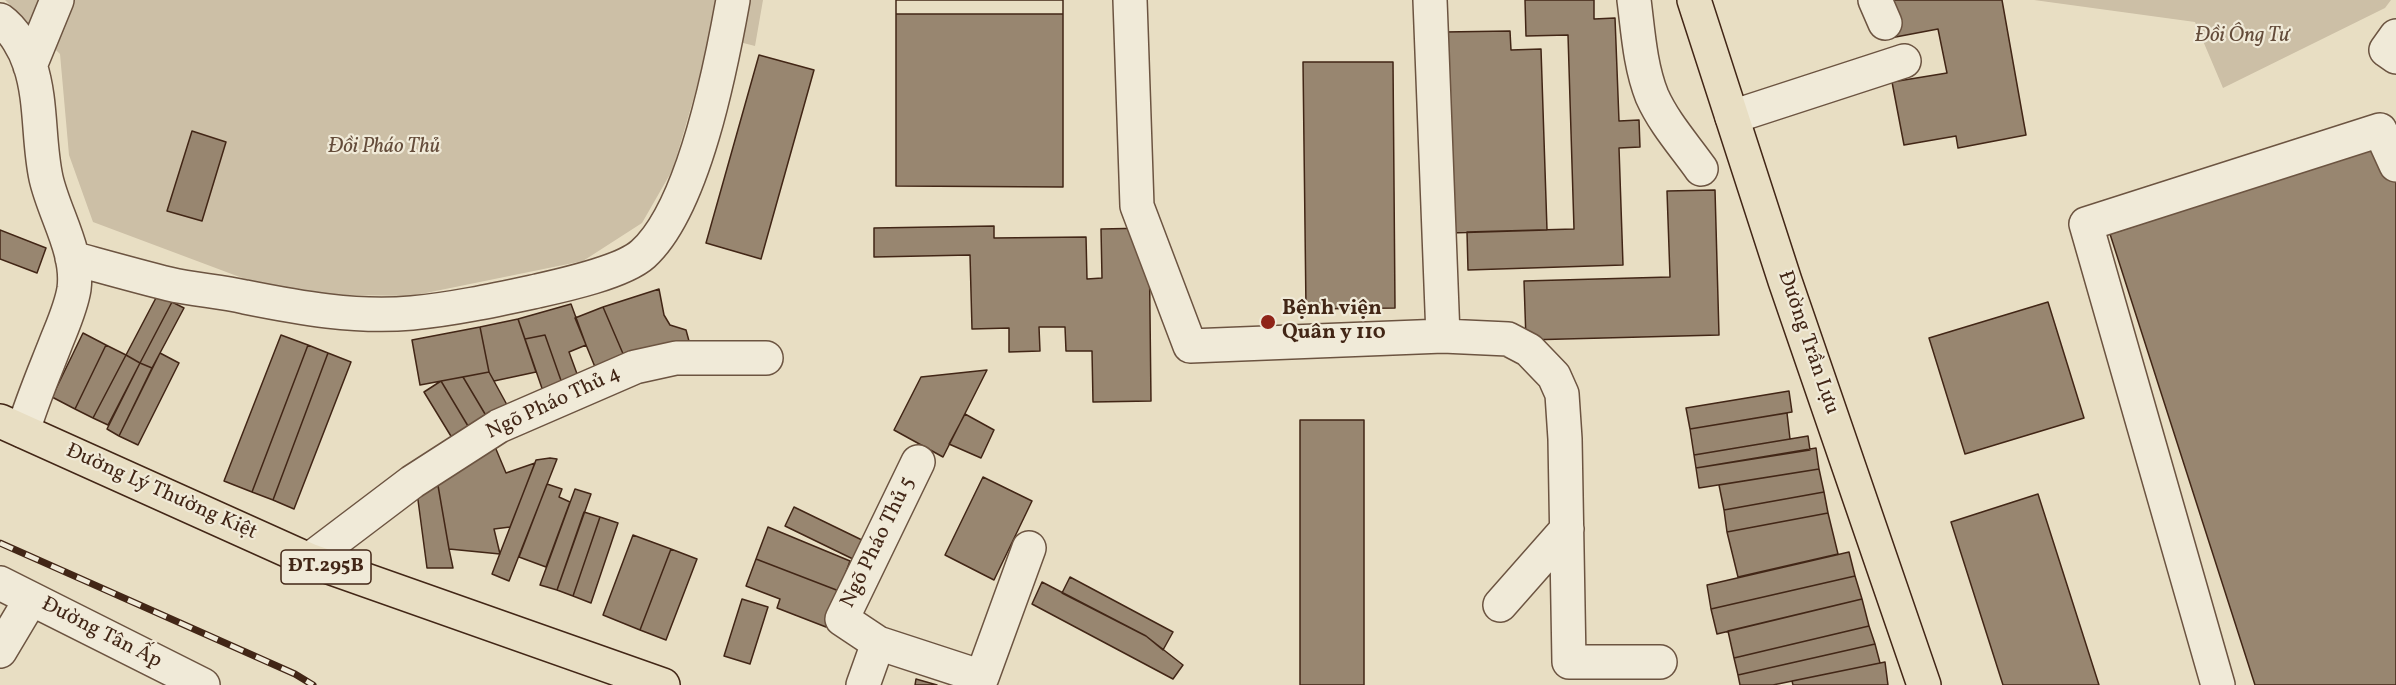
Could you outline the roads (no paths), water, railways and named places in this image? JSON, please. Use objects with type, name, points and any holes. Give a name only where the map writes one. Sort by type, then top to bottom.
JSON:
[{"type":"main road","name":"Đường Trần Lựu","points":[[1694,0],[1789,292],[1924,685]]},
{"type":"main road","name":"Đường Lý Thường Kiệt","points":[[12,426],[309,560],[663,685]]},
{"type":"street","points":[[30,66],[57,0]]},
{"type":"street","points":[[72,258],[171,284],[277,305],[352,314],[410,313],[465,306],[560,286],[606,273],[642,255],[674,213],[690,172],[705,122],[725,48],[733,0]]},
{"type":"street","points":[[1130,0],[1137,206],[1190,346],[1443,336],[1508,339],[1529,350],[1554,376],[1562,394],[1569,662],[1660,662]]},
{"type":"street","points":[[1430,0],[1443,336]]},
{"type":"street","points":[[1634,0],[1645,70],[1652,96],[1680,142],[1701,169]]},
{"type":"street","points":[[0,20],[18,40],[30,66],[37,91],[46,179],[72,258],[74,287],[68,313],[30,407],[12,426]]},
{"type":"street","points":[[2396,36],[2386,50],[2396,57]]},
{"type":"street","points":[[1732,117],[1904,61]]},
{"type":"street","points":[[2218,685],[2086,224],[2380,130],[2396,165]]},
{"type":"street","name":"Ngõ Pháo Thủ 4","points":[[309,560],[412,482],[499,426],[635,367],[676,358],[766,358]]},
{"type":"street","name":"Ngõ Pháo Thủ 5","points":[[918,462],[842,619],[878,643],[982,677],[1029,548]]},
{"type":"street","points":[[1500,606],[1567,529]]},
{"type":"street","name":"Đường Tân Ấp","points":[[0,583],[203,685]]},
{"type":"street","points":[[0,651],[30,598]]},
{"type":"street","points":[[863,685],[878,643]]},
{"type":"railway","points":[[0,543],[295,674],[313,685]]},
{"type":"place","name":"Bệnh viện Quân y 110","points":[[1268,322]]},
{"type":"park label","name":"Đồi Ông Tư","points":[[2242,37]]},
{"type":"park label","name":"Đồi Pháo Thủ","points":[[384,148]]}]
